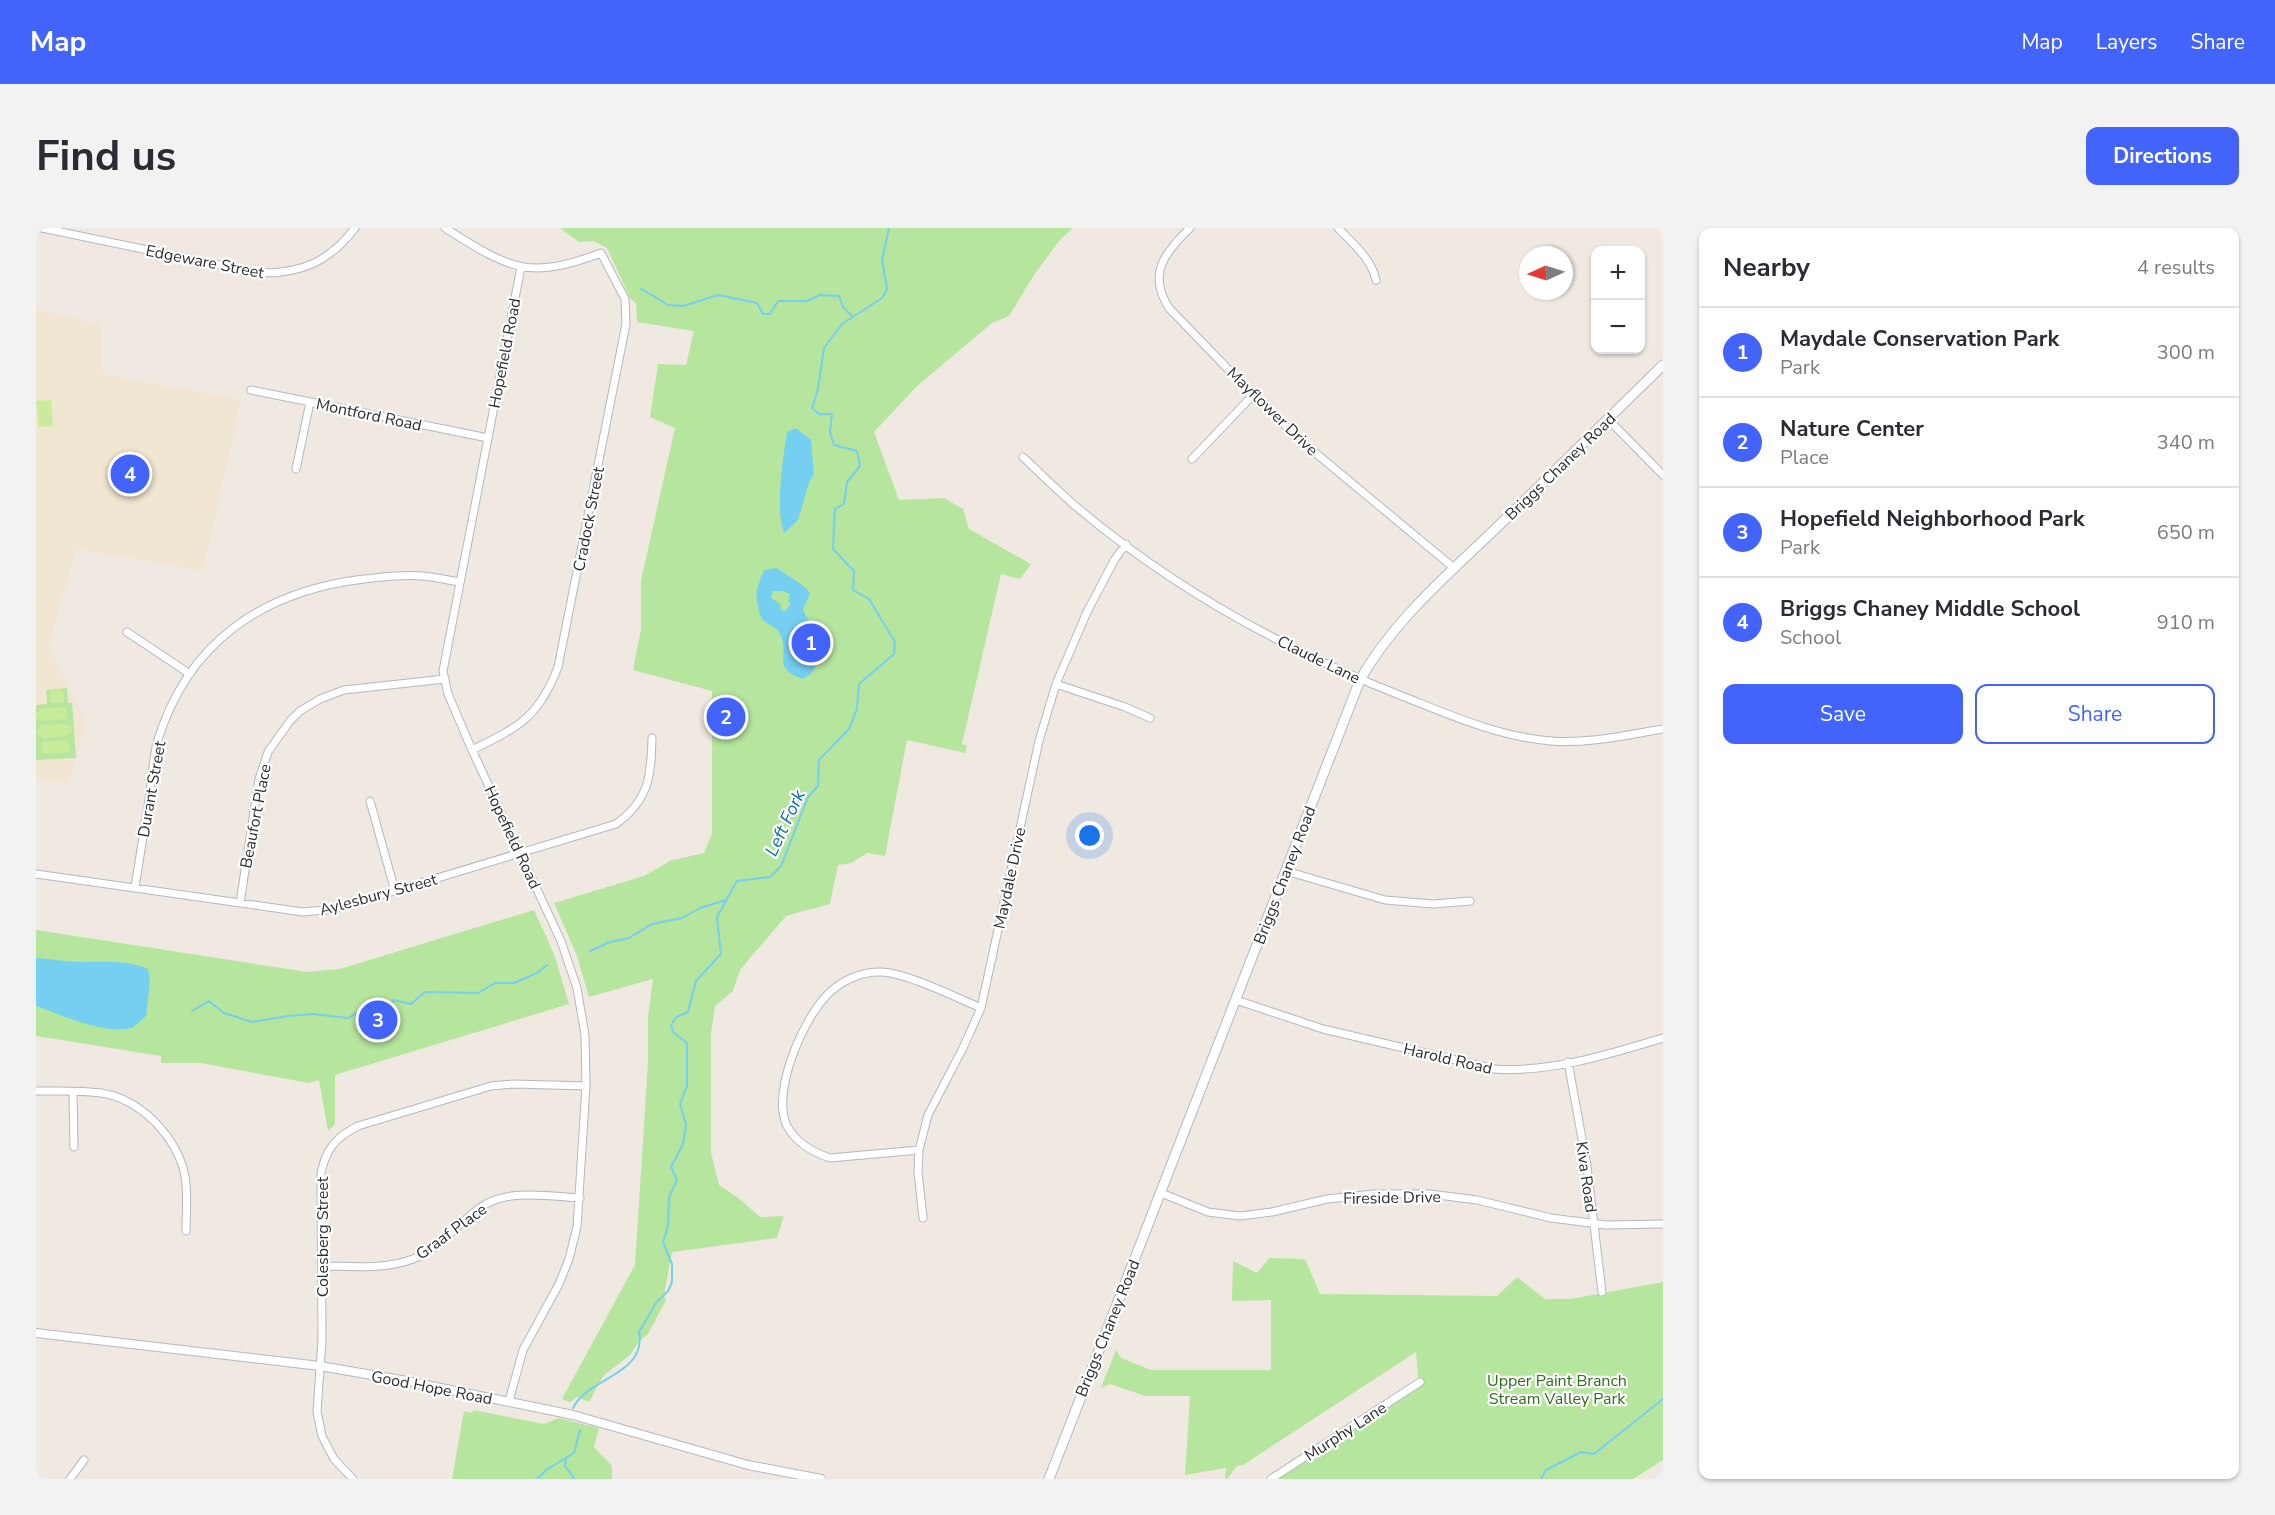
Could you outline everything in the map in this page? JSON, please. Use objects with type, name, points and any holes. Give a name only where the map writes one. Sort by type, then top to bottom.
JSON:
[{"type":"main road","name":"Briggs Chaney Road","points":[[1049,1479],[1360,680],[1374,654],[1391,633],[1454,568],[1663,365]]},
{"type":"street","name":"Edgeware Street","points":[[42,228],[258,273],[298,270],[321,260],[344,242],[355,228]]},
{"type":"street","points":[[445,228],[488,255],[521,267]]},
{"type":"street","name":"Mayflower Drive","points":[[1190,228],[1165,255],[1160,267],[1162,298],[1169,308],[1253,395],[1306,445],[1454,568]]},
{"type":"street","points":[[1338,228],[1369,261],[1374,268],[1376,280]]},
{"type":"street","name":"Cradock Street","points":[[472,750],[513,730],[528,717],[547,694],[558,667],[626,324],[625,299],[601,253],[572,264],[555,267],[539,269],[521,267]]},
{"type":"street","name":"Hopefield Road","points":[[509,1401],[523,1350],[559,1284],[569,1259],[577,1227],[586,1086],[585,1035],[577,988],[561,941],[472,750],[448,694],[443,671],[521,267]]},
{"type":"street","name":"Montford Road","points":[[251,390],[488,438]]},
{"type":"street","points":[[1192,459],[1253,395]]},
{"type":"street","points":[[296,469],[310,402]]},
{"type":"street","points":[[1608,419],[1663,476]]},
{"type":"street","name":"Claude Lane","points":[[1023,457],[1080,509],[1197,594],[1238,620],[1360,680],[1491,730],[1528,738],[1580,741],[1663,729]]},
{"type":"street","name":"Maydale Drive","points":[[923,1218],[918,1172],[919,1150],[928,1115],[981,1008],[1040,741],[1056,684],[1087,612],[1115,559],[1126,544]]},
{"type":"street","name":"Durant Street","points":[[135,887],[157,745],[169,710],[190,674],[213,646],[235,626],[266,606],[297,593],[336,582],[399,575],[459,582]]},
{"type":"street","points":[[127,632],[190,674]]},
{"type":"street","name":"Beaufort Place","points":[[240,903],[259,779],[268,752],[290,721],[300,711],[320,699],[344,690],[445,679]]},
{"type":"street","points":[[1056,684],[1125,707],[1150,718]]},
{"type":"street","name":"Aylesbury Street","points":[[36,874],[303,912],[319,911],[395,891],[616,824],[640,800],[648,784],[652,738]]},
{"type":"street","points":[[370,801],[395,891]]},
{"type":"street","points":[[1286,871],[1385,900],[1433,904],[1470,901]]},
{"type":"street","points":[[919,1150],[830,1158],[819,1155],[801,1144],[787,1125],[783,1109],[786,1077],[796,1044],[809,1020],[828,994],[849,978],[865,974],[880,972],[897,974],[981,1008]]},
{"type":"street","name":"Harold Road","points":[[1236,1000],[1323,1029],[1494,1069],[1515,1071],[1625,1050],[1663,1038]]},
{"type":"street","name":"Kiva Road","points":[[1568,1062],[1587,1166],[1602,1292]]},
{"type":"street","name":"Colesberg Street","points":[[353,1479],[334,1459],[322,1436],[317,1412],[322,1266],[321,1173],[325,1157],[342,1134],[358,1126],[490,1086],[514,1084],[586,1086]]},
{"type":"street","points":[[36,1091],[101,1093],[117,1097],[141,1110],[162,1128],[176,1152],[184,1175],[186,1231]]},
{"type":"street","points":[[73,1092],[74,1147]]},
{"type":"street","name":"Fireside Drive","points":[[1161,1193],[1208,1212],[1240,1216],[1272,1212],[1327,1199],[1374,1194],[1430,1194],[1477,1200],[1551,1218],[1594,1223],[1663,1224]]},
{"type":"street","name":"Graaf Place","points":[[322,1266],[383,1265],[415,1258],[438,1244],[477,1210],[498,1199],[522,1195],[580,1198]]},
{"type":"street","name":"Good Hope Road","points":[[36,1333],[320,1366],[509,1401],[573,1415],[748,1465],[821,1479]]},
{"type":"street","name":"Murphy Lane","points":[[1271,1479],[1420,1382]]},
{"type":"street","points":[[70,1479],[84,1460]]},
{"type":"shaded area","points":[[36,309],[101,325],[103,374],[241,400],[203,571],[76,549],[48,648],[86,722],[69,782],[36,779]]},
{"type":"green space","points":[[560,228],[1073,228],[1059,241],[1034,275],[1009,316],[992,323],[917,386],[874,432],[899,500],[944,498],[963,509],[969,529],[1031,564],[1020,579],[1001,574],[962,744],[967,746],[965,753],[907,740],[885,856],[867,853],[851,863],[838,865],[830,904],[786,916],[740,970],[733,991],[715,1006],[711,1034],[711,1153],[719,1185],[760,1217],[784,1216],[777,1238],[672,1252],[664,1295],[666,1300],[648,1334],[639,1341],[630,1355],[603,1376],[589,1402],[577,1397],[570,1402],[562,1399],[635,1265],[648,1063],[648,1017],[653,979],[589,997],[577,956],[554,903],[644,876],[670,861],[704,853],[712,834],[712,691],[633,670],[641,629],[641,581],[675,428],[650,417],[658,364],[686,365],[694,331],[637,322],[636,303],[630,298],[607,248],[593,241],[579,242]]},
{"type":"green space","points":[[51,400],[53,426],[39,427],[36,401]]},
{"type":"green space","points":[[67,688],[68,703],[72,703],[76,758],[36,760],[36,705],[47,704],[46,690]]},
{"type":"green space","points":[[63,689],[64,702],[51,703],[50,690]]},
{"type":"green space","points":[[66,707],[67,719],[40,721],[36,719],[36,712],[39,712],[39,709]]},
{"type":"green space","points":[[67,724],[71,726],[72,733],[68,733],[68,736],[41,738],[41,735],[37,735],[40,725]]},
{"type":"green space","points":[[68,740],[69,752],[42,754],[41,742]]},
{"type":"green space","points":[[534,910],[554,954],[569,1004],[335,1075],[335,1124],[328,1131],[319,1080],[309,1083],[200,1063],[161,1063],[161,1056],[36,1036],[36,930],[307,972],[340,969]]},
{"type":"green space","name":"Upper Paint Branch Stream Valley Park","points":[[1269,1258],[1305,1259],[1320,1294],[1497,1296],[1517,1277],[1545,1299],[1571,1299],[1663,1282],[1663,1460],[1633,1479],[1278,1479],[1419,1388],[1416,1352],[1243,1465],[1237,1466],[1227,1479],[1225,1479],[1226,1468],[1185,1475],[1190,1396],[1145,1396],[1110,1384],[1101,1388],[1116,1350],[1121,1358],[1151,1370],[1271,1370],[1271,1300],[1232,1301],[1233,1261],[1257,1273]]},
{"type":"green space","points":[[473,1410],[544,1424],[559,1418],[599,1428],[594,1447],[612,1466],[612,1479],[452,1479],[464,1411],[472,1413]]},
{"type":"water","points":[[796,428],[811,440],[814,473],[798,520],[784,533],[780,511],[782,469],[787,432]]},
{"type":"water","points":[[777,568],[810,593],[803,610],[817,637],[812,647],[816,665],[811,674],[802,679],[787,670],[783,660],[784,648],[780,634],[777,629],[762,619],[760,614],[757,594],[764,570]],"holes":[[[773,591],[790,594],[788,601],[791,604],[786,611],[781,610],[780,604],[771,598]]]},
{"type":"water","points":[[36,958],[124,963],[148,969],[150,982],[146,1016],[131,1028],[109,1029],[83,1023],[36,1006]]},
{"type":"waterway","name":"Left Fork","points":[[573,1408],[580,1398],[626,1367],[634,1358],[639,1346],[639,1332],[672,1282],[672,1264],[663,1242],[668,1226],[669,1197],[677,1180],[671,1167],[683,1144],[686,1124],[680,1104],[687,1086],[687,1043],[674,1033],[671,1026],[676,1017],[688,1012],[696,981],[721,954],[717,917],[737,881],[770,877],[781,866],[808,797],[818,786],[819,760],[849,729],[857,709],[859,684],[894,654],[895,642],[869,599],[853,590],[854,571],[833,549],[835,509],[844,504],[847,482],[860,466],[857,451],[834,445],[830,432],[832,414],[819,414],[812,408],[818,389],[824,348],[842,324],[882,298],[887,289],[882,260],[889,228]]},
{"type":"waterway","points":[[640,288],[668,305],[683,306],[718,295],[757,303],[763,314],[770,314],[778,301],[807,301],[820,295],[839,296],[843,307],[853,317]]},
{"type":"waterway","points":[[590,951],[610,942],[629,938],[652,924],[682,918],[700,908],[726,900]]},
{"type":"waterway","points":[[192,1011],[209,1001],[224,1013],[252,1022],[313,1014],[348,1018],[374,1003],[387,1011],[394,1000],[411,1004],[425,992],[478,993],[495,983],[514,983],[537,973],[547,965]]},
{"type":"waterway","points":[[1541,1479],[1546,1470],[1581,1452],[1594,1454],[1663,1399]]},
{"type":"waterway","name":"Left Fork","points":[[537,1479],[546,1470],[574,1453],[580,1430]]},
{"type":"waterway","points":[[566,1459],[565,1466],[573,1479]]},
{"type":"place","name":"Briggs Chaney Middle School","points":[[130,474]]},
{"type":"place","name":"Maydale Conservation Park","points":[[811,643]]},
{"type":"place","name":"Nature Center","points":[[726,717]]},
{"type":"place","name":"Hopefield Neighborhood Park","points":[[378,1020]]}]
